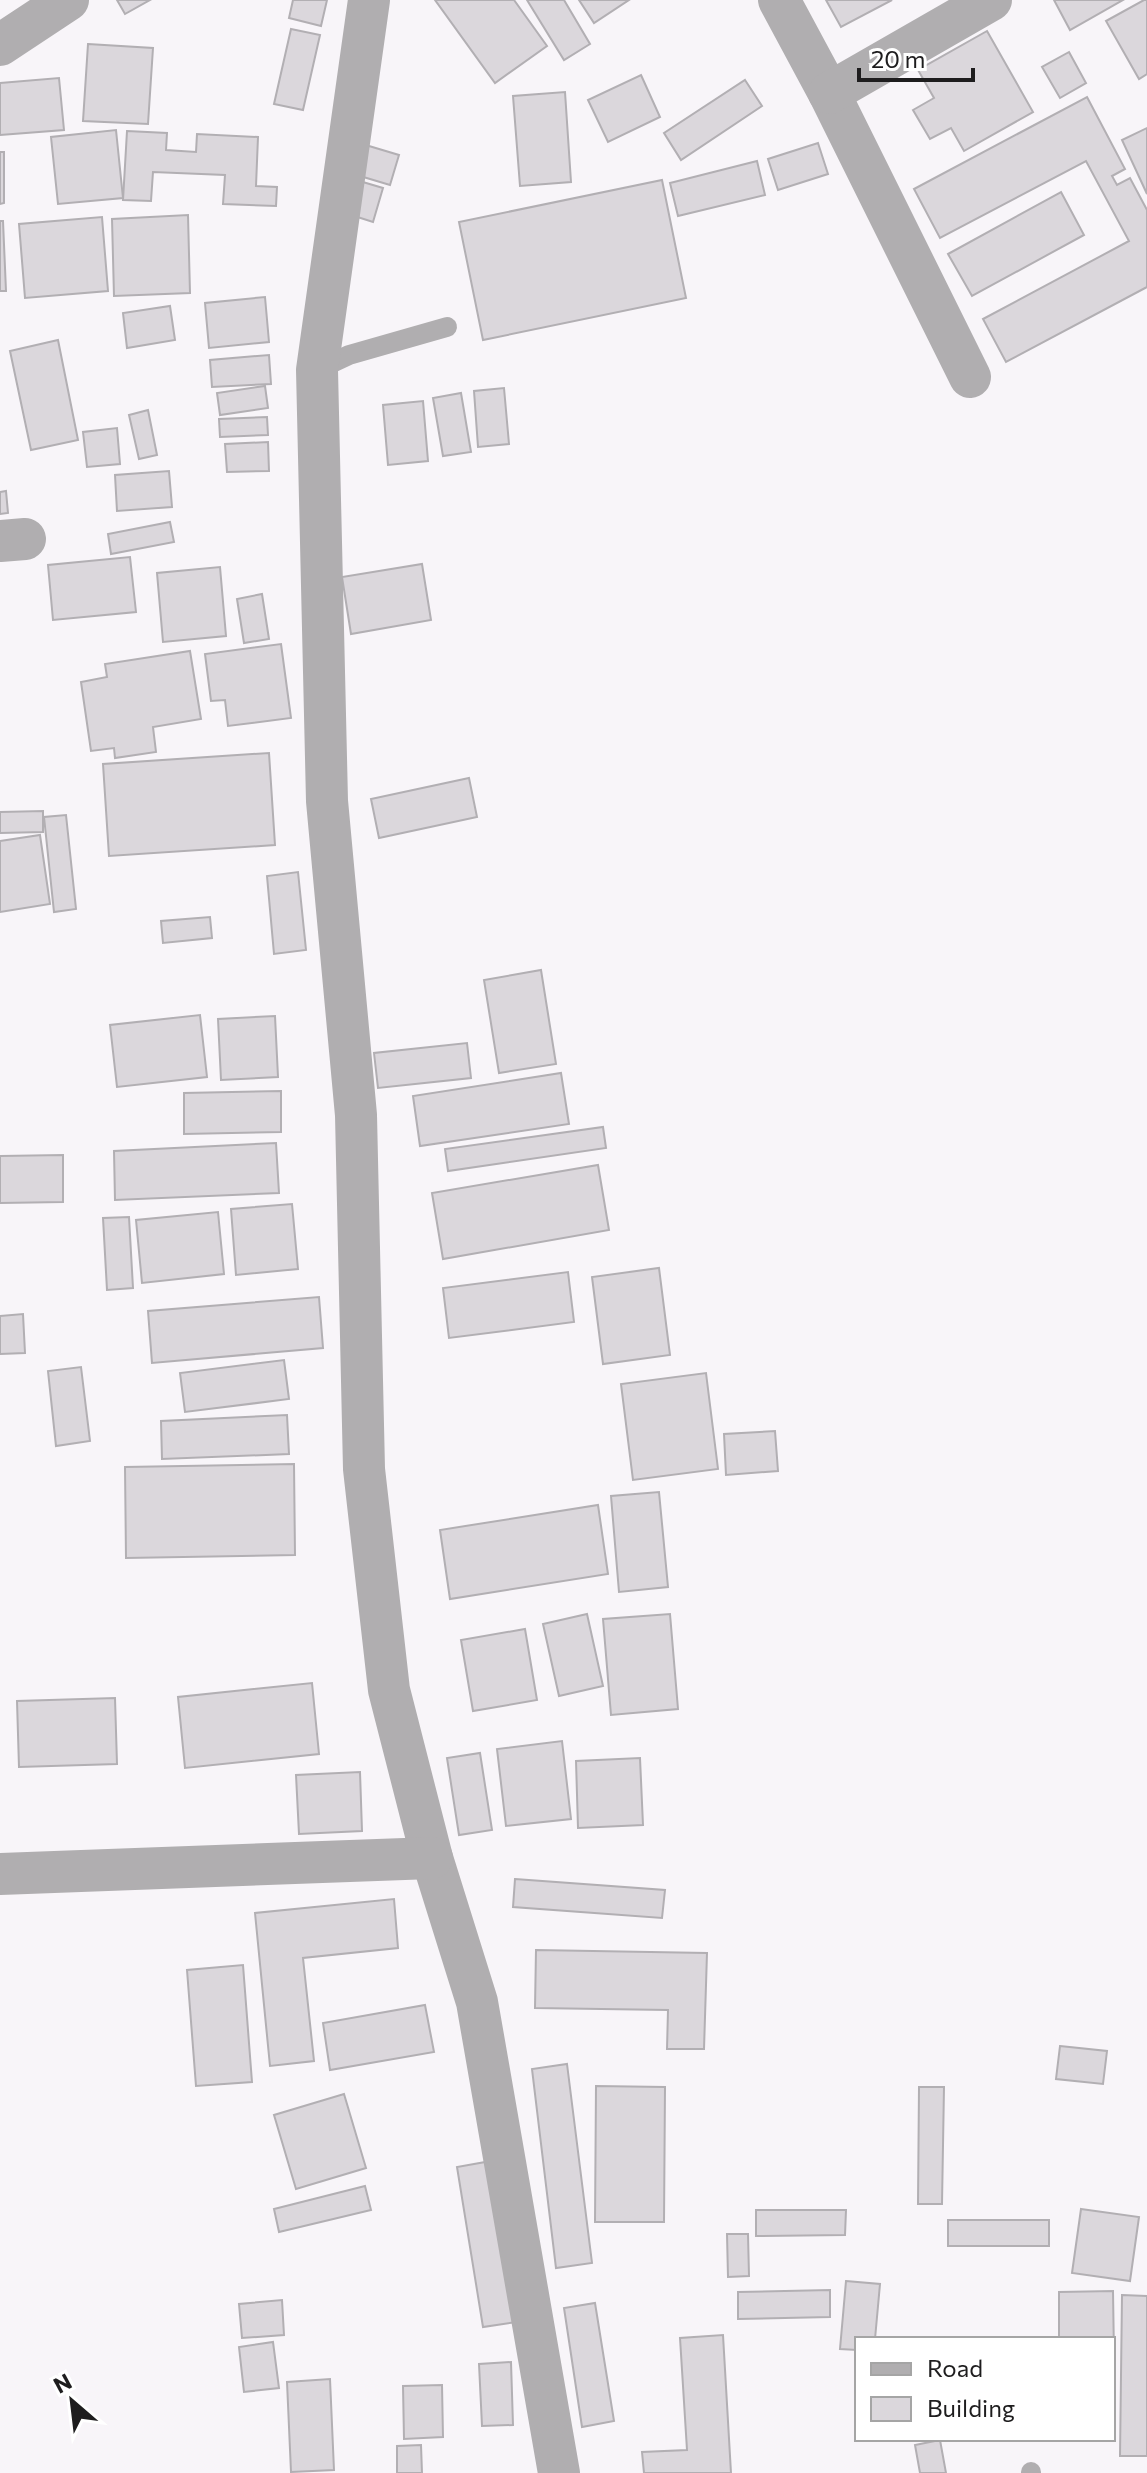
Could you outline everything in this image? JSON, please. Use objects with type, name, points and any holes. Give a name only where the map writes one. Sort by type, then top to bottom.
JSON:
[{"type":"street","points":[[0,45],[68,0]]},
{"type":"street","points":[[369,0],[317,370],[327,801],[356,1115],[364,1469],[389,1690],[432,1858],[477,2002],[559,2473]]},
{"type":"street","points":[[779,0],[829,93],[970,377]]},
{"type":"street","points":[[829,93],[991,0]]},
{"type":"street","points":[[0,1874],[432,1858]]},
{"type":"lane","points":[[317,370],[349,355],[447,327]]},
{"type":"building","points":[[117,0],[150,0],[125,14]]},
{"type":"building","points":[[293,0],[327,0],[321,26],[289,18]]},
{"type":"building","points":[[435,0],[514,0],[547,46],[495,83]]},
{"type":"building","points":[[527,0],[564,0],[590,44],[564,60]]},
{"type":"building","points":[[579,0],[629,0],[594,23]]},
{"type":"building","points":[[826,0],[892,0],[841,27]]},
{"type":"building","points":[[1054,0],[1123,0],[1070,30]]},
{"type":"building","points":[[1147,0],[1147,74],[1139,79],[1106,21]]},
{"type":"building","points":[[291,29],[320,35],[303,110],[274,104]]},
{"type":"building","points":[[987,31],[1033,112],[964,151],[951,128],[930,139],[913,110],[934,98],[918,70]]},
{"type":"building","points":[[88,44],[153,48],[148,124],[83,121]]},
{"type":"building","points":[[1069,52],[1086,83],[1060,98],[1042,67]]},
{"type":"building","points":[[641,75],[660,117],[608,142],[588,100]]},
{"type":"building","points":[[59,78],[64,130],[0,135],[0,83]]},
{"type":"building","points":[[745,80],[762,106],[681,160],[664,133]]},
{"type":"building","points":[[565,92],[571,182],[520,186],[513,96]]},
{"type":"building","points":[[1087,97],[1125,169],[1112,176],[1117,185],[1130,178],[1147,210],[1147,287],[1006,362],[983,319],[1129,241],[1086,161],[940,238],[914,189]]},
{"type":"building","points":[[1147,128],[1147,194],[1122,140]]},
{"type":"building","points":[[116,130],[123,198],[58,204],[51,137]]},
{"type":"building","points":[[127,131],[167,133],[166,150],[196,152],[197,134],[258,137],[256,186],[277,187],[276,206],[223,204],[225,175],[153,172],[151,201],[123,200]]},
{"type":"building","points":[[359,143],[399,155],[390,185],[350,173]]},
{"type":"building","points":[[818,143],[828,174],[778,190],[768,159]]},
{"type":"building","points":[[0,152],[4,152],[4,203],[0,204]]},
{"type":"building","points":[[757,161],[765,195],[678,216],[670,183]]},
{"type":"building","points":[[356,180],[383,188],[373,222],[345,213]]},
{"type":"building","points":[[662,180],[686,298],[483,340],[459,222]]},
{"type":"building","points":[[1061,192],[1084,235],[972,296],[948,254]]},
{"type":"building","points":[[188,215],[190,293],[114,296],[112,219]]},
{"type":"building","points":[[102,217],[108,291],[25,298],[19,224]]},
{"type":"building","points":[[0,221],[3,221],[6,291],[0,291]]},
{"type":"building","points":[[265,297],[269,342],[209,348],[205,303]]},
{"type":"building","points":[[170,306],[175,340],[127,348],[123,313]]},
{"type":"building","points":[[58,340],[78,440],[31,450],[10,351]]},
{"type":"building","points":[[269,355],[271,384],[212,387],[210,360]]},
{"type":"building","points":[[265,386],[268,408],[220,415],[217,393]]},
{"type":"building","points":[[504,388],[509,444],[478,447],[474,391]]},
{"type":"building","points":[[461,393],[471,452],[443,456],[433,398]]},
{"type":"building","points":[[423,401],[428,461],[388,465],[383,405]]},
{"type":"building","points":[[148,410],[157,455],[139,459],[129,415]]},
{"type":"building","points":[[267,417],[268,435],[220,437],[219,419]]},
{"type":"building","points":[[117,428],[120,464],[87,467],[83,432]]},
{"type":"building","points":[[268,442],[269,471],[227,472],[225,444]]},
{"type":"building","points":[[169,471],[172,507],[117,511],[115,475]]},
{"type":"building","points":[[6,491],[8,513],[0,514],[0,492]]},
{"type":"building","points":[[170,522],[174,542],[111,554],[108,534]]},
{"type":"building","points":[[130,557],[136,612],[53,620],[48,565]]},
{"type":"building","points":[[422,564],[431,620],[351,634],[342,577]]},
{"type":"building","points":[[220,567],[226,636],[163,642],[157,573]]},
{"type":"building","points":[[262,594],[269,639],[244,643],[237,599]]},
{"type":"building","points":[[281,644],[291,718],[228,726],[225,700],[211,701],[205,654]]},
{"type":"building","points":[[190,651],[201,719],[153,727],[156,752],[115,758],[114,748],[91,751],[81,682],[107,677],[105,664]]},
{"type":"building","points":[[269,753],[275,845],[109,856],[103,764]]},
{"type":"building","points":[[469,778],[477,817],[379,838],[371,799]]},
{"type":"building","points":[[43,811],[43,832],[0,833],[0,812]]},
{"type":"building","points":[[66,815],[76,909],[54,912],[44,817]]},
{"type":"building","points":[[40,835],[50,904],[0,912],[0,841]]},
{"type":"building","points":[[298,872],[306,950],[274,954],[267,876]]},
{"type":"building","points":[[210,917],[212,938],[163,943],[161,921]]},
{"type":"building","points":[[541,970],[556,1064],[499,1073],[484,980]]},
{"type":"building","points":[[200,1015],[207,1077],[117,1087],[110,1025]]},
{"type":"building","points":[[275,1016],[278,1077],[221,1080],[218,1019]]},
{"type":"building","points":[[467,1043],[471,1078],[378,1088],[374,1053]]},
{"type":"building","points":[[561,1073],[569,1124],[420,1146],[413,1096]]},
{"type":"building","points":[[281,1091],[281,1132],[184,1134],[184,1093]]},
{"type":"building","points":[[603,1127],[606,1148],[448,1171],[445,1149]]},
{"type":"building","points":[[276,1143],[279,1193],[115,1200],[114,1151]]},
{"type":"building","points":[[63,1155],[63,1202],[0,1203],[0,1156]]},
{"type":"building","points":[[598,1165],[609,1230],[443,1259],[432,1193]]},
{"type":"building","points":[[292,1204],[298,1269],[236,1275],[231,1209]]},
{"type":"building","points":[[218,1212],[224,1274],[142,1283],[136,1220]]},
{"type":"building","points":[[129,1217],[133,1288],[107,1290],[103,1218]]},
{"type":"building","points":[[659,1268],[670,1355],[603,1364],[592,1277]]},
{"type":"building","points":[[568,1272],[574,1322],[449,1338],[443,1288]]},
{"type":"building","points":[[319,1297],[323,1348],[152,1363],[148,1311]]},
{"type":"building","points":[[23,1314],[25,1353],[0,1354],[0,1316]]},
{"type":"building","points":[[284,1360],[289,1399],[185,1412],[180,1373]]},
{"type":"building","points":[[81,1367],[90,1441],[56,1446],[48,1371]]},
{"type":"building","points":[[706,1373],[718,1469],[633,1480],[621,1384]]},
{"type":"building","points":[[287,1415],[289,1454],[162,1459],[161,1421]]},
{"type":"building","points":[[775,1431],[778,1471],[726,1475],[724,1434]]},
{"type":"building","points":[[294,1464],[295,1555],[126,1558],[125,1467]]},
{"type":"building","points":[[659,1492],[668,1587],[619,1592],[611,1496]]},
{"type":"building","points":[[598,1505],[608,1574],[450,1599],[440,1530]]},
{"type":"building","points":[[587,1614],[603,1686],[559,1696],[543,1624]]},
{"type":"building","points":[[670,1614],[678,1709],[611,1715],[603,1619]]},
{"type":"building","points":[[525,1629],[537,1700],[473,1711],[461,1640]]},
{"type":"building","points":[[312,1683],[319,1754],[185,1768],[178,1697]]},
{"type":"building","points":[[115,1698],[117,1764],[19,1767],[17,1701]]},
{"type":"building","points":[[562,1741],[571,1819],[506,1826],[497,1749]]},
{"type":"building","points":[[480,1753],[492,1830],[459,1835],[447,1758]]},
{"type":"building","points":[[640,1758],[643,1825],[578,1828],[576,1761]]},
{"type":"building","points":[[360,1772],[362,1831],[299,1834],[296,1775]]},
{"type":"building","points":[[515,1879],[665,1890],[662,1918],[513,1907]]},
{"type":"building","points":[[394,1899],[398,1948],[303,1958],[314,2061],[270,2066],[255,1913]]},
{"type":"building","points":[[536,1950],[707,1953],[704,2049],[667,2049],[668,2010],[535,2008]]},
{"type":"building","points":[[243,1965],[252,2082],[196,2086],[187,1970]]},
{"type":"building","points":[[425,2005],[434,2052],[330,2070],[323,2023]]},
{"type":"building","points":[[1060,2046],[1107,2051],[1103,2084],[1056,2079]]},
{"type":"building","points":[[567,2064],[592,2263],[556,2268],[532,2069]]},
{"type":"building","points":[[596,2086],[665,2087],[664,2222],[595,2222]]},
{"type":"building","points":[[919,2087],[944,2087],[942,2204],[918,2204]]},
{"type":"building","points":[[344,2094],[366,2168],[296,2189],[274,2115]]},
{"type":"building","points":[[491,2161],[517,2322],[483,2327],[457,2167]]},
{"type":"building","points":[[365,2186],[371,2210],[279,2232],[274,2209]]},
{"type":"building","points":[[1081,2209],[1139,2217],[1130,2281],[1072,2273]]},
{"type":"building","points":[[756,2210],[846,2210],[845,2235],[756,2236]]},
{"type":"building","points":[[948,2220],[1049,2220],[1049,2246],[948,2246]]},
{"type":"building","points":[[727,2234],[748,2234],[749,2276],[728,2277]]},
{"type":"building","points":[[846,2281],[880,2284],[875,2337],[855,2337],[855,2350],[840,2349]]},
{"type":"building","points":[[830,2290],[830,2317],[738,2319],[738,2292]]},
{"type":"building","points":[[1113,2291],[1114,2337],[1059,2337],[1059,2292]]},
{"type":"building","points":[[1122,2295],[1147,2296],[1147,2456],[1120,2456]]},
{"type":"building","points":[[282,2300],[284,2335],[242,2338],[239,2304]]},
{"type":"building","points":[[595,2303],[614,2421],[582,2427],[564,2308]]},
{"type":"building","points":[[723,2335],[731,2473],[644,2473],[642,2452],[687,2450],[680,2338]]},
{"type":"building","points":[[273,2342],[279,2388],[244,2392],[239,2347]]},
{"type":"building","points":[[511,2362],[513,2425],[482,2426],[479,2364]]},
{"type":"building","points":[[330,2379],[334,2470],[291,2472],[287,2382]]},
{"type":"building","points":[[442,2385],[443,2437],[404,2439],[403,2386]]},
{"type":"building","points":[[940,2441],[946,2473],[920,2473],[915,2445]]},
{"type":"building","points":[[421,2445],[422,2473],[397,2473],[397,2446]]}]
